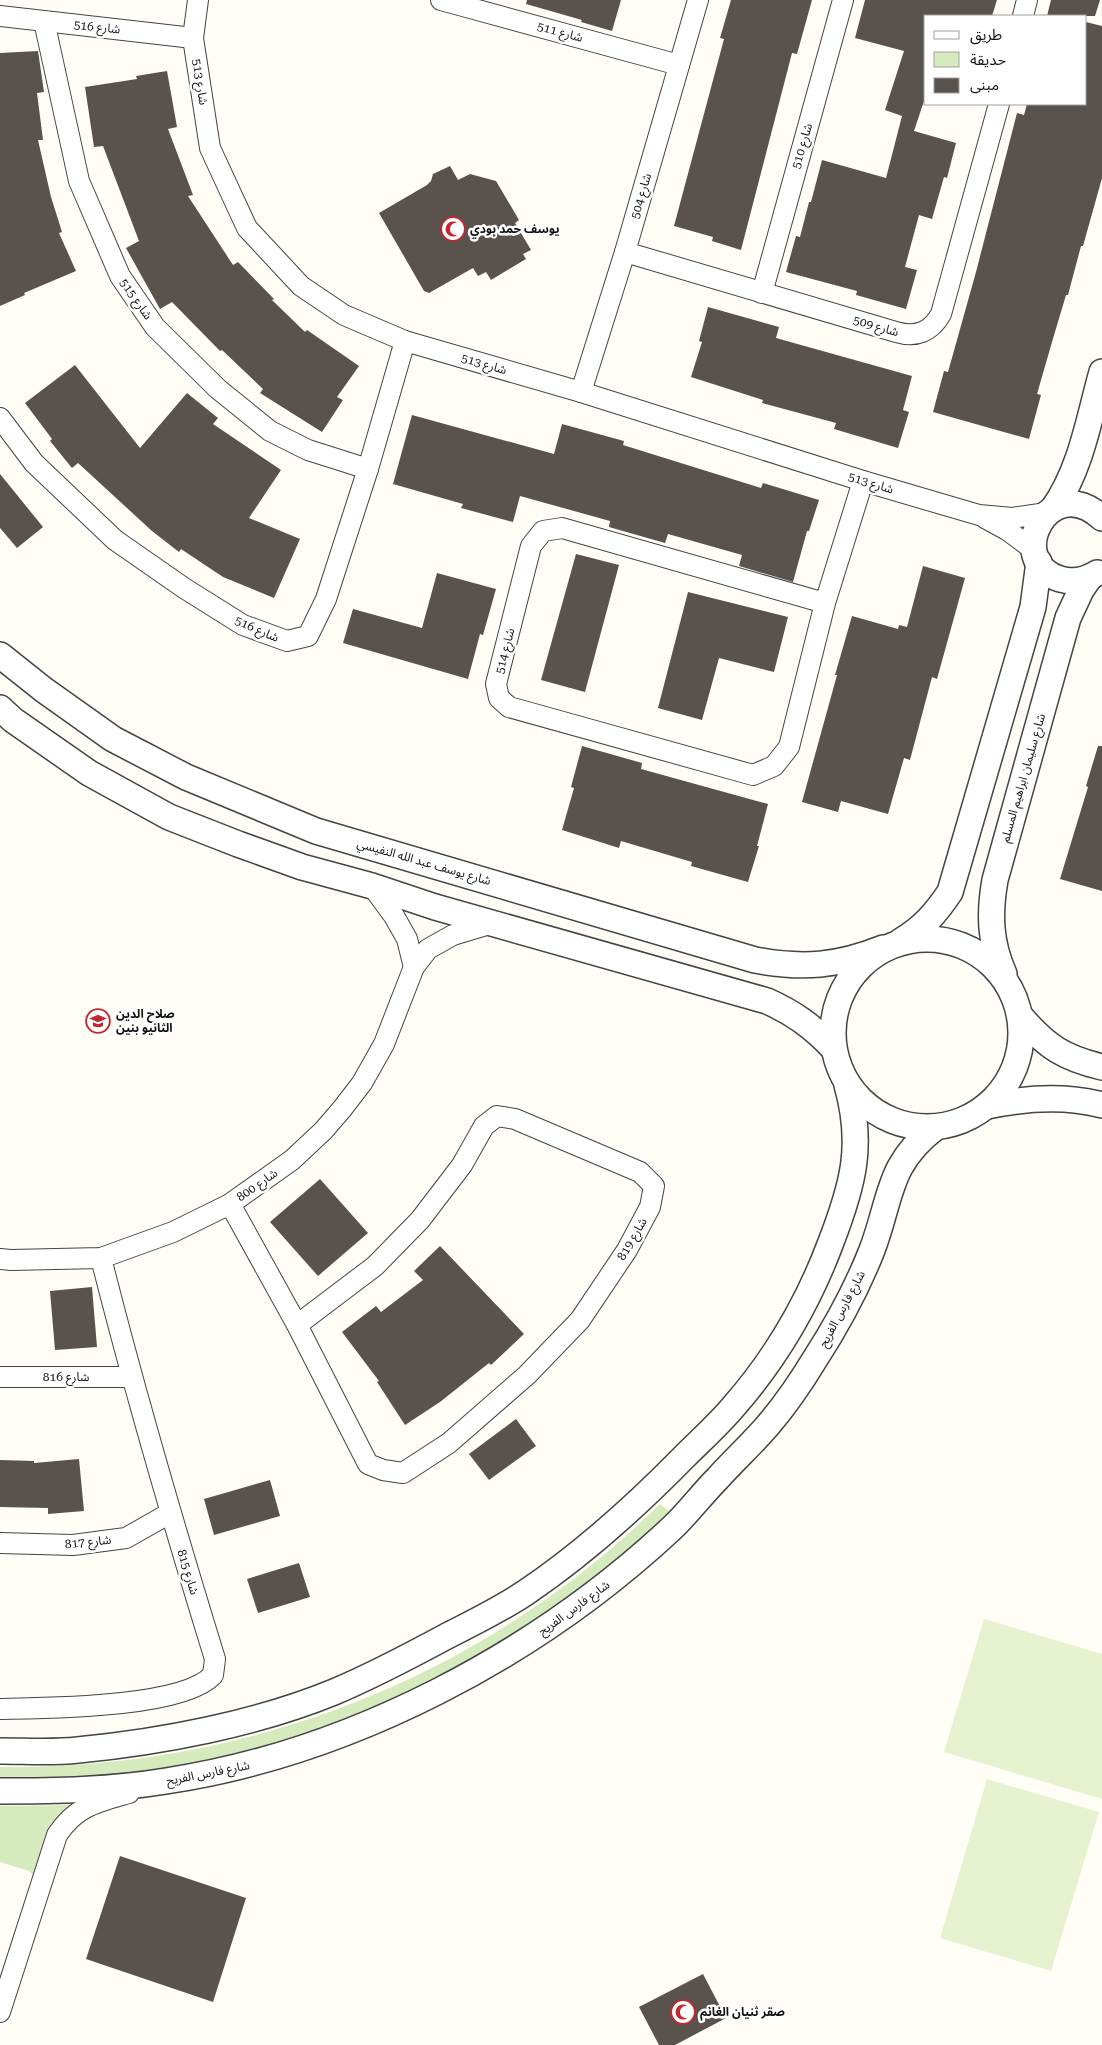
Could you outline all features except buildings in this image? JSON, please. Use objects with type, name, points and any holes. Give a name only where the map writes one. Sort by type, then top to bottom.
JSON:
[{"type":"street","name":"شارع 513","points":[[198,0],[193,38],[210,148],[247,228],[300,286],[344,315],[405,341],[581,392],[863,481],[979,515],[1012,518],[1050,511]]},
{"type":"street","name":"شارع 511","points":[[441,0],[679,65]]},
{"type":"street","name":"شارع 504","points":[[581,392],[698,0]]},
{"type":"street","name":"شارع 510","points":[[762,292],[843,0]]},
{"type":"street","points":[[1023,15],[1027,0]]},
{"type":"street","name":"شارع 516","points":[[0,16],[193,38]]},
{"type":"street","name":"شارع 515","points":[[44,21],[79,181],[120,276],[155,327],[218,389],[270,431],[308,450],[368,469]]},
{"type":"street","name":"شارع 509","points":[[624,252],[904,334],[919,334],[932,326],[941,314],[999,105]]},
{"type":"street","name":"شارع 516","points":[[0,418],[34,463],[115,540],[184,588],[243,625],[287,642],[308,636],[326,599],[368,469],[405,341]]},
{"type":"street","points":[[0,1751],[76,1750],[159,1739],[240,1723],[332,1692],[398,1662],[523,1594],[580,1553],[645,1498],[735,1405],[785,1336],[806,1300],[824,1260],[852,1180],[856,1142],[854,1113],[847,1085],[838,1067],[832,1048],[832,1018],[842,990],[859,966],[920,929],[937,912],[950,892],[1033,607],[1036,556],[1034,536],[1038,523],[1050,511],[1065,490],[1074,470],[1102,372]]},
{"type":"street","name":"شارع 514","points":[[825,603],[562,528],[543,531],[531,546],[496,684],[499,698],[509,707],[753,775],[774,766],[789,747],[825,603],[863,481]]},
{"type":"street","points":[[1050,511],[1066,504],[1079,504],[1091,509],[1102,518]]},
{"type":"street","name":"شارع 513","points":[[979,515],[1007,530],[1036,556]]},
{"type":"street","points":[[1036,556],[1046,571],[1056,578],[1067,581],[1079,581],[1098,572]]},
{"type":"street","name":"شارع سليمان ابراهيم المسلم","points":[[1008,984],[995,950],[991,933],[990,906],[995,880],[1068,618],[1081,590],[1098,572]]},
{"type":"street","name":"شارع يوسف عبد الله النفيسي","points":[[0,655],[44,690],[113,739],[186,777],[316,831],[755,960],[781,965],[833,964],[859,958],[892,945]]},
{"type":"street","points":[[0,708],[13,720],[89,773],[169,817],[302,867],[372,886],[435,907],[767,1001],[804,1020],[832,1048]]},
{"type":"street","points":[[983,779],[985,787],[990,794],[998,798],[1006,798],[1020,788]]},
{"type":"street","points":[[372,886],[394,916],[407,940],[414,967]]},
{"type":"street","name":"شارع 800","points":[[0,1259],[101,1258],[173,1232],[230,1204],[292,1160],[342,1110],[362,1083],[384,1044],[414,967],[428,950],[453,934],[493,923]]},
{"type":"street","points":[[847,1085],[864,1104],[886,1118],[910,1126],[936,1127],[963,1120],[987,1106],[1009,1081],[1015,1066],[1020,1050],[1021,1017],[1016,1000],[1008,984],[988,960],[961,945],[930,938],[892,945]]},
{"type":"street","points":[[1021,1017],[1052,1049],[1069,1057],[1102,1067]]},
{"type":"street","points":[[987,1106],[1016,1101],[1052,1099],[1102,1105]]},
{"type":"street","name":"شارع 819","points":[[230,1204],[298,1325],[368,1464],[384,1470],[403,1473],[449,1443],[527,1375],[580,1320],[627,1250],[650,1207],[654,1186],[640,1172],[516,1119],[497,1116],[484,1126],[462,1165],[420,1220],[375,1266],[298,1325]]},
{"type":"street","name":"شارع فارس الفريح","points":[[0,1791],[80,1791],[166,1781],[254,1764],[349,1731],[426,1697],[490,1664],[557,1622],[616,1577],[674,1527],[767,1426],[792,1393],[836,1324],[855,1287],[872,1250],[894,1178],[901,1164],[911,1150],[936,1127]]},
{"type":"street","name":"شارع 815","points":[[0,1709],[67,1708],[142,1700],[199,1687],[213,1675],[215,1659],[170,1513],[131,1376],[101,1258]]},
{"type":"street","name":"شارع 816","points":[[0,1377],[131,1376]]},
{"type":"street","name":"شارع 817","points":[[0,1543],[73,1545],[126,1538],[170,1513]]},
{"type":"street","points":[[0,2012],[54,1846],[66,1822],[81,1809],[93,1804],[166,1781]]},
{"type":"green space","points":[[660,1504],[675,1516],[651,1539],[459,1677],[241,1762],[0,1787],[0,1767],[92,1763],[183,1751],[271,1731],[356,1702],[438,1665],[517,1619],[591,1566]]},
{"type":"green space","points":[[984,1619],[1102,1654],[1102,1799],[944,1752]]},
{"type":"green space","points":[[987,1779],[1099,1812],[1051,1971],[940,1938]]},
{"type":"green space","points":[[75,1805],[81,1818],[37,1879],[29,1871],[0,1862],[0,1806]]},
{"type":"place","name":"يوسف حمد بودي","points":[[453,229]]},
{"type":"place","name":"صلاح الدين الثانيو بنين","points":[[98,1021]]},
{"type":"place","name":"صقر ثنيان الغانم","points":[[683,2012]]}]
